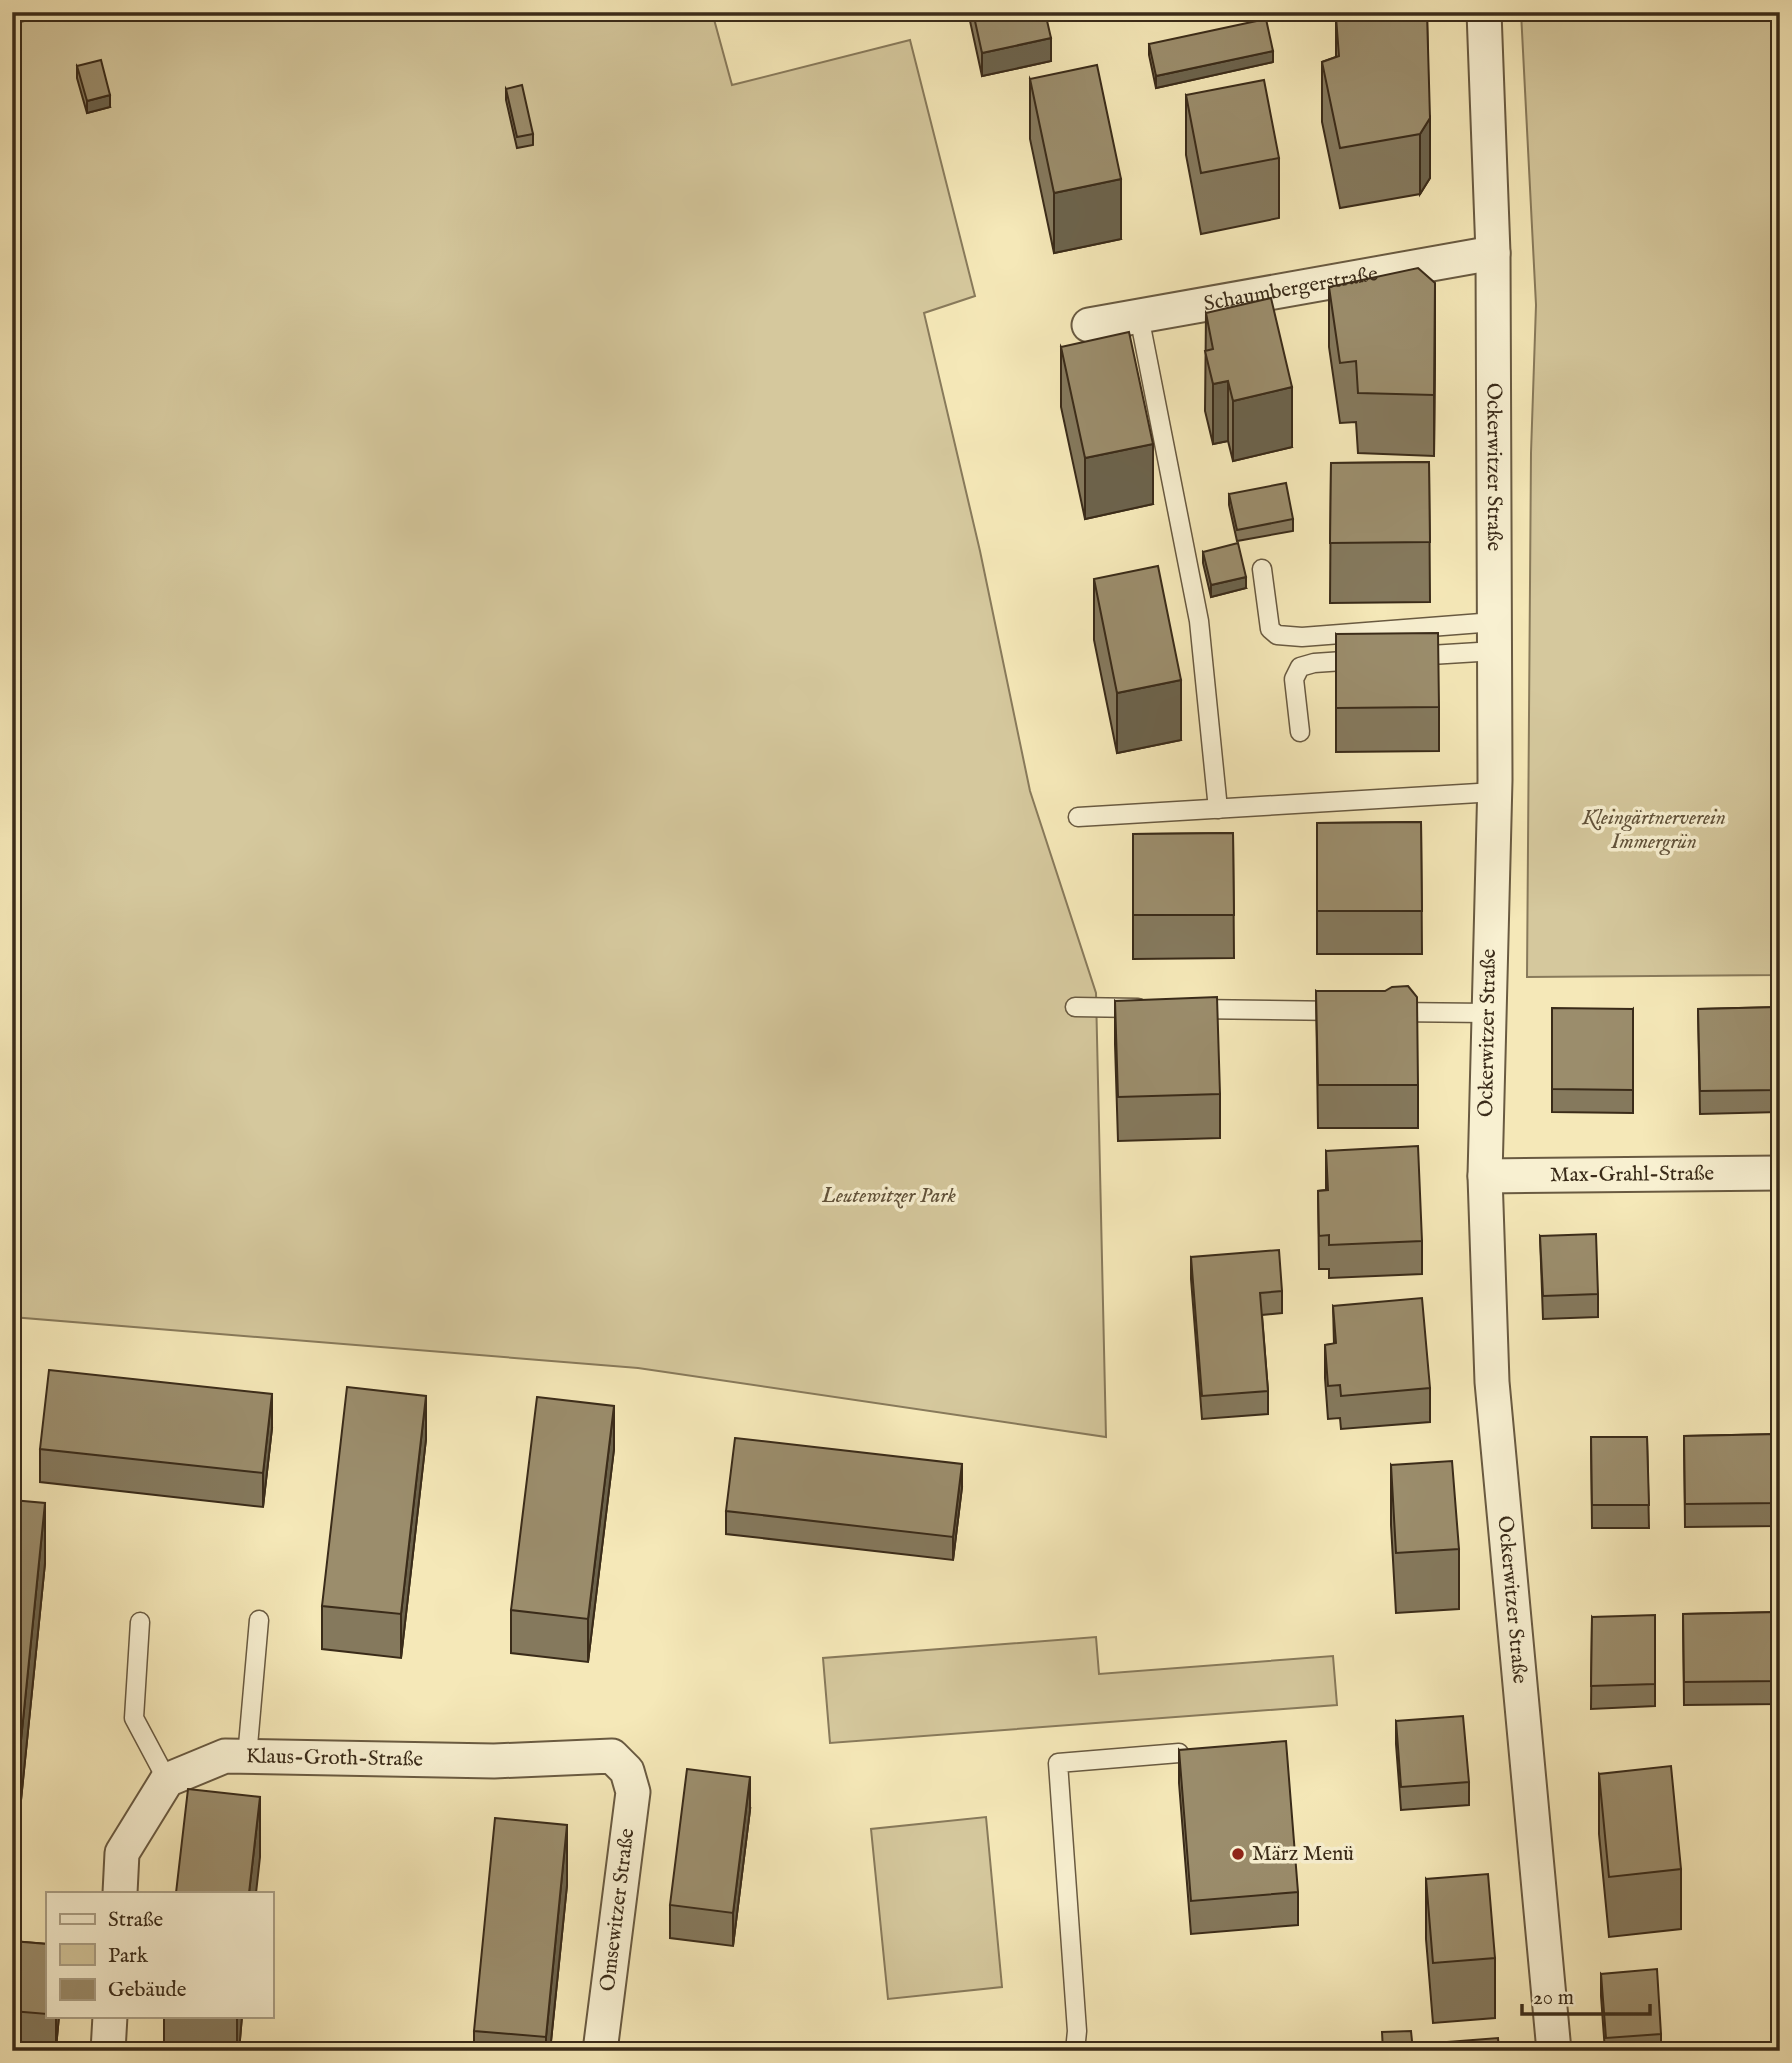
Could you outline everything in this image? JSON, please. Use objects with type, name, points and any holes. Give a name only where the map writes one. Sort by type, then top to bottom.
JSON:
[{"type":"street","name":"Ockerwitzer Straße","points":[[1484,12],[1493,253],[1495,792],[1485,1176],[1492,1382],[1554,2051]]},
{"type":"street","name":"Schaumbergerstraße","points":[[1089,325],[1493,253]]},
{"type":"street","name":"Max-Grahl-Straße","points":[[1485,1176],[1780,1173]]},
{"type":"street","name":"Klaus-Groth-Straße","points":[[167,1780],[225,1756],[494,1760],[612,1756],[627,1771]]},
{"type":"street","name":"Omsewitzer Straße","points":[[600,2051],[633,1791],[627,1771]]},
{"type":"street","points":[[120,1892],[122,1853],[167,1780]]},
{"type":"street","points":[[107,2051],[110,2018]]},
{"type":"lane","points":[[1139,316],[1199,621],[1218,808]]},
{"type":"lane","points":[[1262,569],[1270,629],[1277,635],[1289,638],[1495,636]]},
{"type":"lane","points":[[1398,658],[1495,636]]},
{"type":"lane","points":[[1300,732],[1294,679],[1300,667],[1314,663],[1370,660]]},
{"type":"lane","points":[[1078,817],[1495,792]]},
{"type":"lane","points":[[1075,1007],[1488,1013]]},
{"type":"lane","points":[[247,1757],[259,1620]]},
{"type":"lane","points":[[140,1622],[134,1718],[167,1780]]},
{"type":"lane","points":[[1075,2051],[1077,2031],[1058,1763],[1179,1753]]},
{"type":"green space","name":"Leutewitzer Park","points":[[12,12],[712,12],[732,85],[910,40],[975,296],[924,313],[980,551],[1030,791],[1096,993],[1106,1437],[638,1368],[12,1317]]},
{"type":"green space","name":"Kleingärtnerverein Immergrün","points":[[1521,12],[1780,12],[1780,975],[1527,977],[1531,453],[1536,305]]},
{"type":"green space","points":[[1096,1637],[1099,1674],[1333,1656],[1337,1705],[830,1743],[823,1658]]},
{"type":"green space","points":[[986,1817],[1002,1987],[888,1999],[871,1829]]},
{"type":"building","points":[[973,12],[1045,12],[1051,38],[982,53]]},
{"type":"building","points":[[1427,13],[1430,118],[1420,134],[1340,148],[1322,62],[1339,56],[1336,17]]},
{"type":"building","points":[[1266,19],[1273,51],[1156,76],[1149,44]]},
{"type":"building","points":[[101,60],[110,95],[87,101],[77,66]]},
{"type":"building","points":[[1097,65],[1121,179],[1054,193],[1030,79]]},
{"type":"building","points":[[1264,80],[1279,158],[1201,173],[1186,95]]},
{"type":"building","points":[[522,85],[533,134],[517,137],[506,89]]},
{"type":"building","points":[[1418,268],[1435,283],[1434,395],[1358,393],[1356,361],[1340,363],[1329,287]]},
{"type":"building","points":[[1271,298],[1292,387],[1233,401],[1228,381],[1213,384],[1205,351],[1213,349],[1206,313]]},
{"type":"building","points":[[1129,332],[1153,444],[1085,458],[1061,347]]},
{"type":"building","points":[[1429,462],[1430,542],[1330,543],[1331,463]]},
{"type":"building","points":[[1286,483],[1293,519],[1237,530],[1229,494]]},
{"type":"building","points":[[1238,543],[1246,577],[1211,585],[1203,552]]},
{"type":"building","points":[[1158,566],[1181,680],[1117,693],[1094,579]]},
{"type":"building","points":[[1438,633],[1439,707],[1336,708],[1336,634]]},
{"type":"building","points":[[1421,822],[1422,911],[1317,911],[1317,823]]},
{"type":"building","points":[[1233,833],[1234,915],[1133,915],[1133,834]]},
{"type":"building","points":[[1408,986],[1417,997],[1418,1085],[1318,1085],[1316,991],[1385,991],[1392,987]]},
{"type":"building","points":[[1217,997],[1220,1094],[1118,1097],[1115,1001]]},
{"type":"building","points":[[1780,1007],[1780,1090],[1700,1091],[1698,1009]]},
{"type":"building","points":[[1552,1008],[1633,1009],[1633,1090],[1552,1089]]},
{"type":"building","points":[[1418,1146],[1422,1241],[1329,1245],[1329,1235],[1319,1236],[1318,1191],[1328,1190],[1326,1151]]},
{"type":"building","points":[[1596,1234],[1598,1294],[1543,1296],[1540,1236]]},
{"type":"building","points":[[1279,1250],[1282,1291],[1260,1293],[1268,1391],[1202,1396],[1191,1257]]},
{"type":"building","points":[[1422,1298],[1430,1388],[1341,1396],[1340,1385],[1328,1386],[1325,1345],[1336,1343],[1333,1306]]},
{"type":"building","points":[[49,1370],[272,1394],[263,1473],[40,1449]]},
{"type":"building","points":[[347,1387],[426,1396],[401,1614],[322,1606]]},
{"type":"building","points":[[537,1397],[614,1406],[588,1619],[511,1610]]},
{"type":"building","points":[[1780,1434],[1780,1503],[1685,1504],[1684,1436]]},
{"type":"building","points":[[1591,1437],[1647,1437],[1649,1505],[1592,1505]]},
{"type":"building","points":[[735,1438],[962,1464],[953,1537],[726,1511]]},
{"type":"building","points":[[1452,1461],[1459,1549],[1396,1553],[1391,1465]]},
{"type":"building","points":[[12,1500],[45,1503],[13,1819],[12,1819]]},
{"type":"building","points":[[1780,1612],[1780,1681],[1684,1682],[1683,1614]]},
{"type":"building","points":[[1655,1615],[1655,1684],[1591,1686],[1592,1617]]},
{"type":"building","points":[[1463,1716],[1469,1782],[1401,1787],[1396,1721]]},
{"type":"building","name":"März Menü","points":[[1286,1741],[1298,1892],[1191,1901],[1179,1750]]},
{"type":"building","points":[[1671,1766],[1681,1869],[1609,1877],[1599,1774]]},
{"type":"building","points":[[687,1769],[750,1777],[733,1913],[670,1905]]},
{"type":"building","points":[[188,1789],[260,1797],[249,1892],[176,1892]]},
{"type":"building","points":[[495,1818],[567,1825],[546,2037],[474,2031]]},
{"type":"building","points":[[1488,1874],[1495,1958],[1433,1963],[1426,1879]]},
{"type":"building","points":[[12,1941],[46,1944],[46,2014],[12,2011]]},
{"type":"building","points":[[1657,1969],[1661,2034],[1606,2038],[1601,1974]]},
{"type":"building","points":[[1411,2031],[1413,2051],[1383,2051],[1382,2032]]},
{"type":"building","points":[[1498,2038],[1499,2051],[1435,2051],[1435,2043]]},
{"type":"place","name":"März Menü","points":[[1238,1854]]}]
